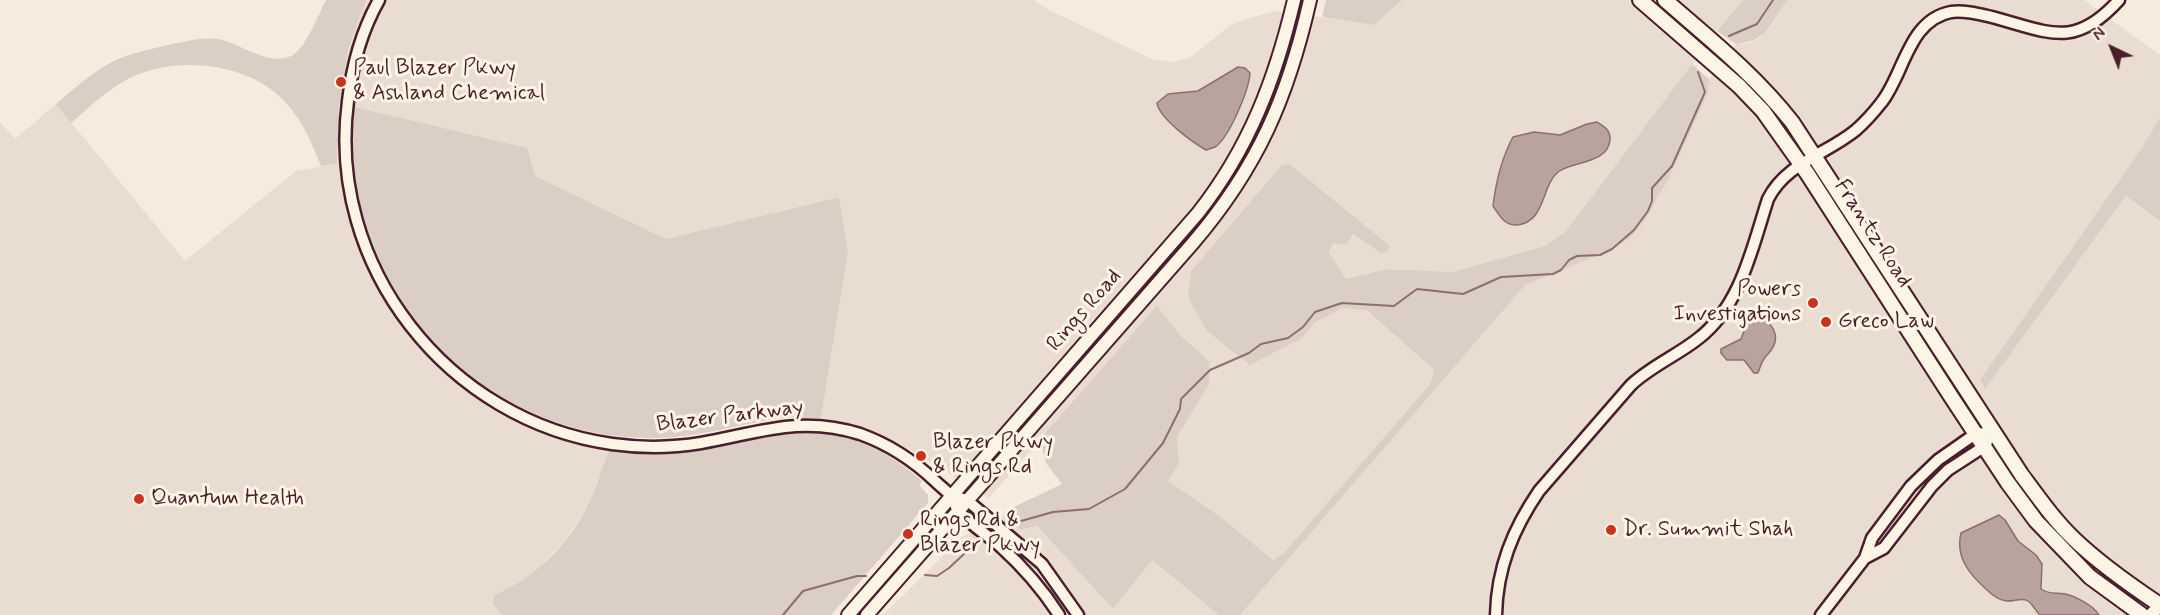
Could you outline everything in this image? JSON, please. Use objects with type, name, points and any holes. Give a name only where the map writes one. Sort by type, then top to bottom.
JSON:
[{"type":"main road","name":"Rings Road","points":[[848,615],[1191,222],[1218,186],[1236,158],[1265,99],[1278,64],[1294,0]]},
{"type":"main road","name":"Rings Road","points":[[867,615],[1193,243],[1235,190],[1257,152],[1278,108],[1292,68],[1310,0]]},
{"type":"main road","name":"Frantz Road","points":[[1640,0],[1739,86],[1768,118],[1801,164],[2036,521],[2090,576],[2142,615]]},
{"type":"main road","name":"Frantz Road","points":[[1665,0],[1768,92],[1815,155],[1994,432],[2049,511],[2073,538],[2157,609]]},
{"type":"main road","points":[[2067,555],[2157,609]]},
{"type":"street","name":"Blazer Parkway","points":[[379,0],[359,46],[349,91],[345,141],[351,197],[366,250],[391,300],[417,336],[457,376],[487,398],[534,423],[573,436],[613,444],[648,447],[678,445],[800,424],[825,425],[876,440],[902,454],[951,496],[959,511],[1027,573],[1059,615]]},
{"type":"street","points":[[1496,615],[1503,564],[1512,538],[1539,491],[1642,374],[1697,340],[1720,318],[1735,296],[1770,195],[1778,182],[1801,164],[1856,130],[1882,102],[1912,44],[1927,23],[1950,12],[1975,13],[2049,33],[2078,32],[2104,17],[2119,0]]},
{"type":"street","points":[[1821,615],[1865,558],[1872,538],[1911,486],[1938,459],[1977,434],[1994,432]]},
{"type":"street","points":[[1865,558],[1884,548],[1932,486],[1948,470],[1985,446],[1994,432]]},
{"type":"street","name":"Blazer Parkway","points":[[951,496],[968,501],[1042,564],[1078,615]]},
{"type":"shaded area","points":[[326,0],[366,0],[348,49],[339,106],[337,164],[321,166],[297,117],[270,89],[251,78],[229,70],[184,65],[140,74],[108,92],[71,123],[56,104],[92,75],[121,58],[184,42],[218,39],[274,59],[293,55],[303,45]]},
{"type":"shaded area","points":[[366,0],[1034,0],[1047,9],[1152,59],[1175,62],[1191,57],[1229,26],[1245,19],[1276,11],[1374,25],[1402,0],[1743,0],[1566,231],[1545,246],[1452,272],[1388,269],[1346,280],[1329,253],[1333,243],[1353,234],[1381,253],[1282,166],[1191,271],[1188,296],[1302,338],[1314,323],[1343,308],[1365,310],[1434,370],[1430,384],[1284,553],[1273,560],[1222,518],[1167,481],[1179,463],[1177,437],[1209,385],[1209,361],[1181,336],[1157,307],[989,498],[909,449],[872,430],[821,418],[848,252],[839,197],[666,239],[535,176],[354,107],[339,106],[348,49]]},
{"type":"shaded area","points":[[1326,0],[1402,0],[1374,25],[1322,17]]},
{"type":"shaded area","points":[[1743,0],[1788,0],[1763,34],[1757,39],[1736,44],[1717,31]]},
{"type":"shaded area","points":[[1788,0],[2084,0],[2160,55],[2160,118],[2137,155],[1980,380],[1985,389],[2126,196],[2160,221],[2160,615],[1240,615],[1525,284],[1615,248],[1630,238],[1645,220],[1670,176],[1708,93],[1709,79],[1736,44],[1749,43],[1760,38],[1771,27],[1780,9]]},
{"type":"shaded area","points":[[1692,64],[1709,79],[1708,93],[1670,176],[1645,220],[1630,238],[1615,248],[1525,285],[1240,615],[1219,615],[1152,560],[1113,609],[1037,526],[1021,530],[1004,515],[1010,509],[1062,484],[1046,463],[1040,439],[1157,306],[1181,336],[1209,361],[1209,385],[1177,437],[1179,463],[1168,481],[1222,518],[1273,560],[1284,553],[1430,384],[1434,370],[1366,310],[1343,308],[1314,323],[1302,338],[1250,365],[1207,331],[1188,296],[1191,271],[1282,165],[1289,164],[1390,246],[1387,251],[1381,253],[1353,234],[1346,244],[1333,243],[1329,253],[1346,279],[1388,269],[1452,272],[1545,246],[1566,231]]},
{"type":"shaded area","points":[[1238,67],[1245,68],[1250,73],[1249,81],[1232,124],[1215,147],[1206,150],[1177,129],[1159,109],[1157,103],[1168,94],[1198,91]]},
{"type":"shaded area","points":[[56,104],[185,261],[296,171],[354,161],[374,249],[394,290],[415,321],[436,346],[500,396],[531,414],[576,429],[615,436],[587,508],[566,540],[538,569],[510,588],[494,595],[493,604],[503,615],[0,615],[0,122],[15,139]]},
{"type":"shaded area","points":[[354,107],[527,148],[535,176],[666,239],[839,197],[848,252],[821,418],[784,418],[671,437],[604,434],[555,422],[510,402],[469,375],[433,341],[403,302],[379,258],[362,210],[357,185],[353,146]]},
{"type":"shaded area","points":[[2160,118],[2160,221],[2126,196],[1985,389],[1980,380],[2137,155]]},
{"type":"shaded area","points":[[1597,122],[1606,129],[1610,137],[1608,148],[1603,154],[1558,172],[1548,186],[1538,211],[1526,222],[1513,225],[1503,219],[1493,206],[1500,170],[1513,137],[1534,132],[1560,135]]},
{"type":"shaded area","points":[[1753,316],[1763,318],[1768,322],[1775,336],[1773,347],[1758,373],[1754,373],[1744,360],[1727,360],[1721,353],[1721,349],[1741,339],[1748,320]]},
{"type":"shaded area","points":[[815,432],[860,442],[885,454],[922,481],[919,485],[928,495],[928,503],[831,615],[503,615],[493,604],[494,595],[536,570],[560,548],[570,535],[590,500],[609,451],[657,454],[707,449],[783,433]]},
{"type":"shaded area","points":[[1004,515],[1021,530],[1037,526],[1113,609],[1151,559],[1219,615],[883,615],[962,537]]},
{"type":"shaded area","points":[[1999,515],[2005,520],[2018,541],[2036,555],[2042,564],[2041,589],[2074,597],[2089,605],[2099,615],[2040,615],[2028,601],[2003,600],[1980,584],[1962,558],[1961,533]]},
{"type":"waterway","points":[[1729,36],[1757,24],[1773,0]]},
{"type":"waterway","points":[[1014,523],[1053,512],[1089,509],[1125,489],[1163,443],[1180,409],[1181,399],[1210,370],[1249,353],[1261,344],[1288,338],[1303,327],[1315,312],[1342,303],[1394,306],[1417,289],[1463,294],[1501,277],[1553,274],[1577,256],[1600,255],[1612,249],[1634,230],[1648,211],[1652,201],[1652,188],[1672,166],[1705,92],[1698,72]]},
{"type":"waterway","points":[[925,575],[937,576],[977,542]]},
{"type":"waterway","points":[[783,615],[803,591],[857,576],[866,576]]},
{"type":"place","name":"Paul Blazer Pkwy & Ashland Chemical","points":[[341,82]]},
{"type":"place","name":"Powers Investigations","points":[[1813,303]]},
{"type":"place","name":"Greco Law","points":[[1826,322]]},
{"type":"place","name":"Blazer Pkwy & Rings Rd","points":[[921,456]]},
{"type":"place","name":"Quantum Health","points":[[139,499]]},
{"type":"place","name":"Dr. Summit Shah","points":[[1611,530]]},
{"type":"place","name":"Rings Rd & Blazer Pkwy","points":[[908,534]]}]
